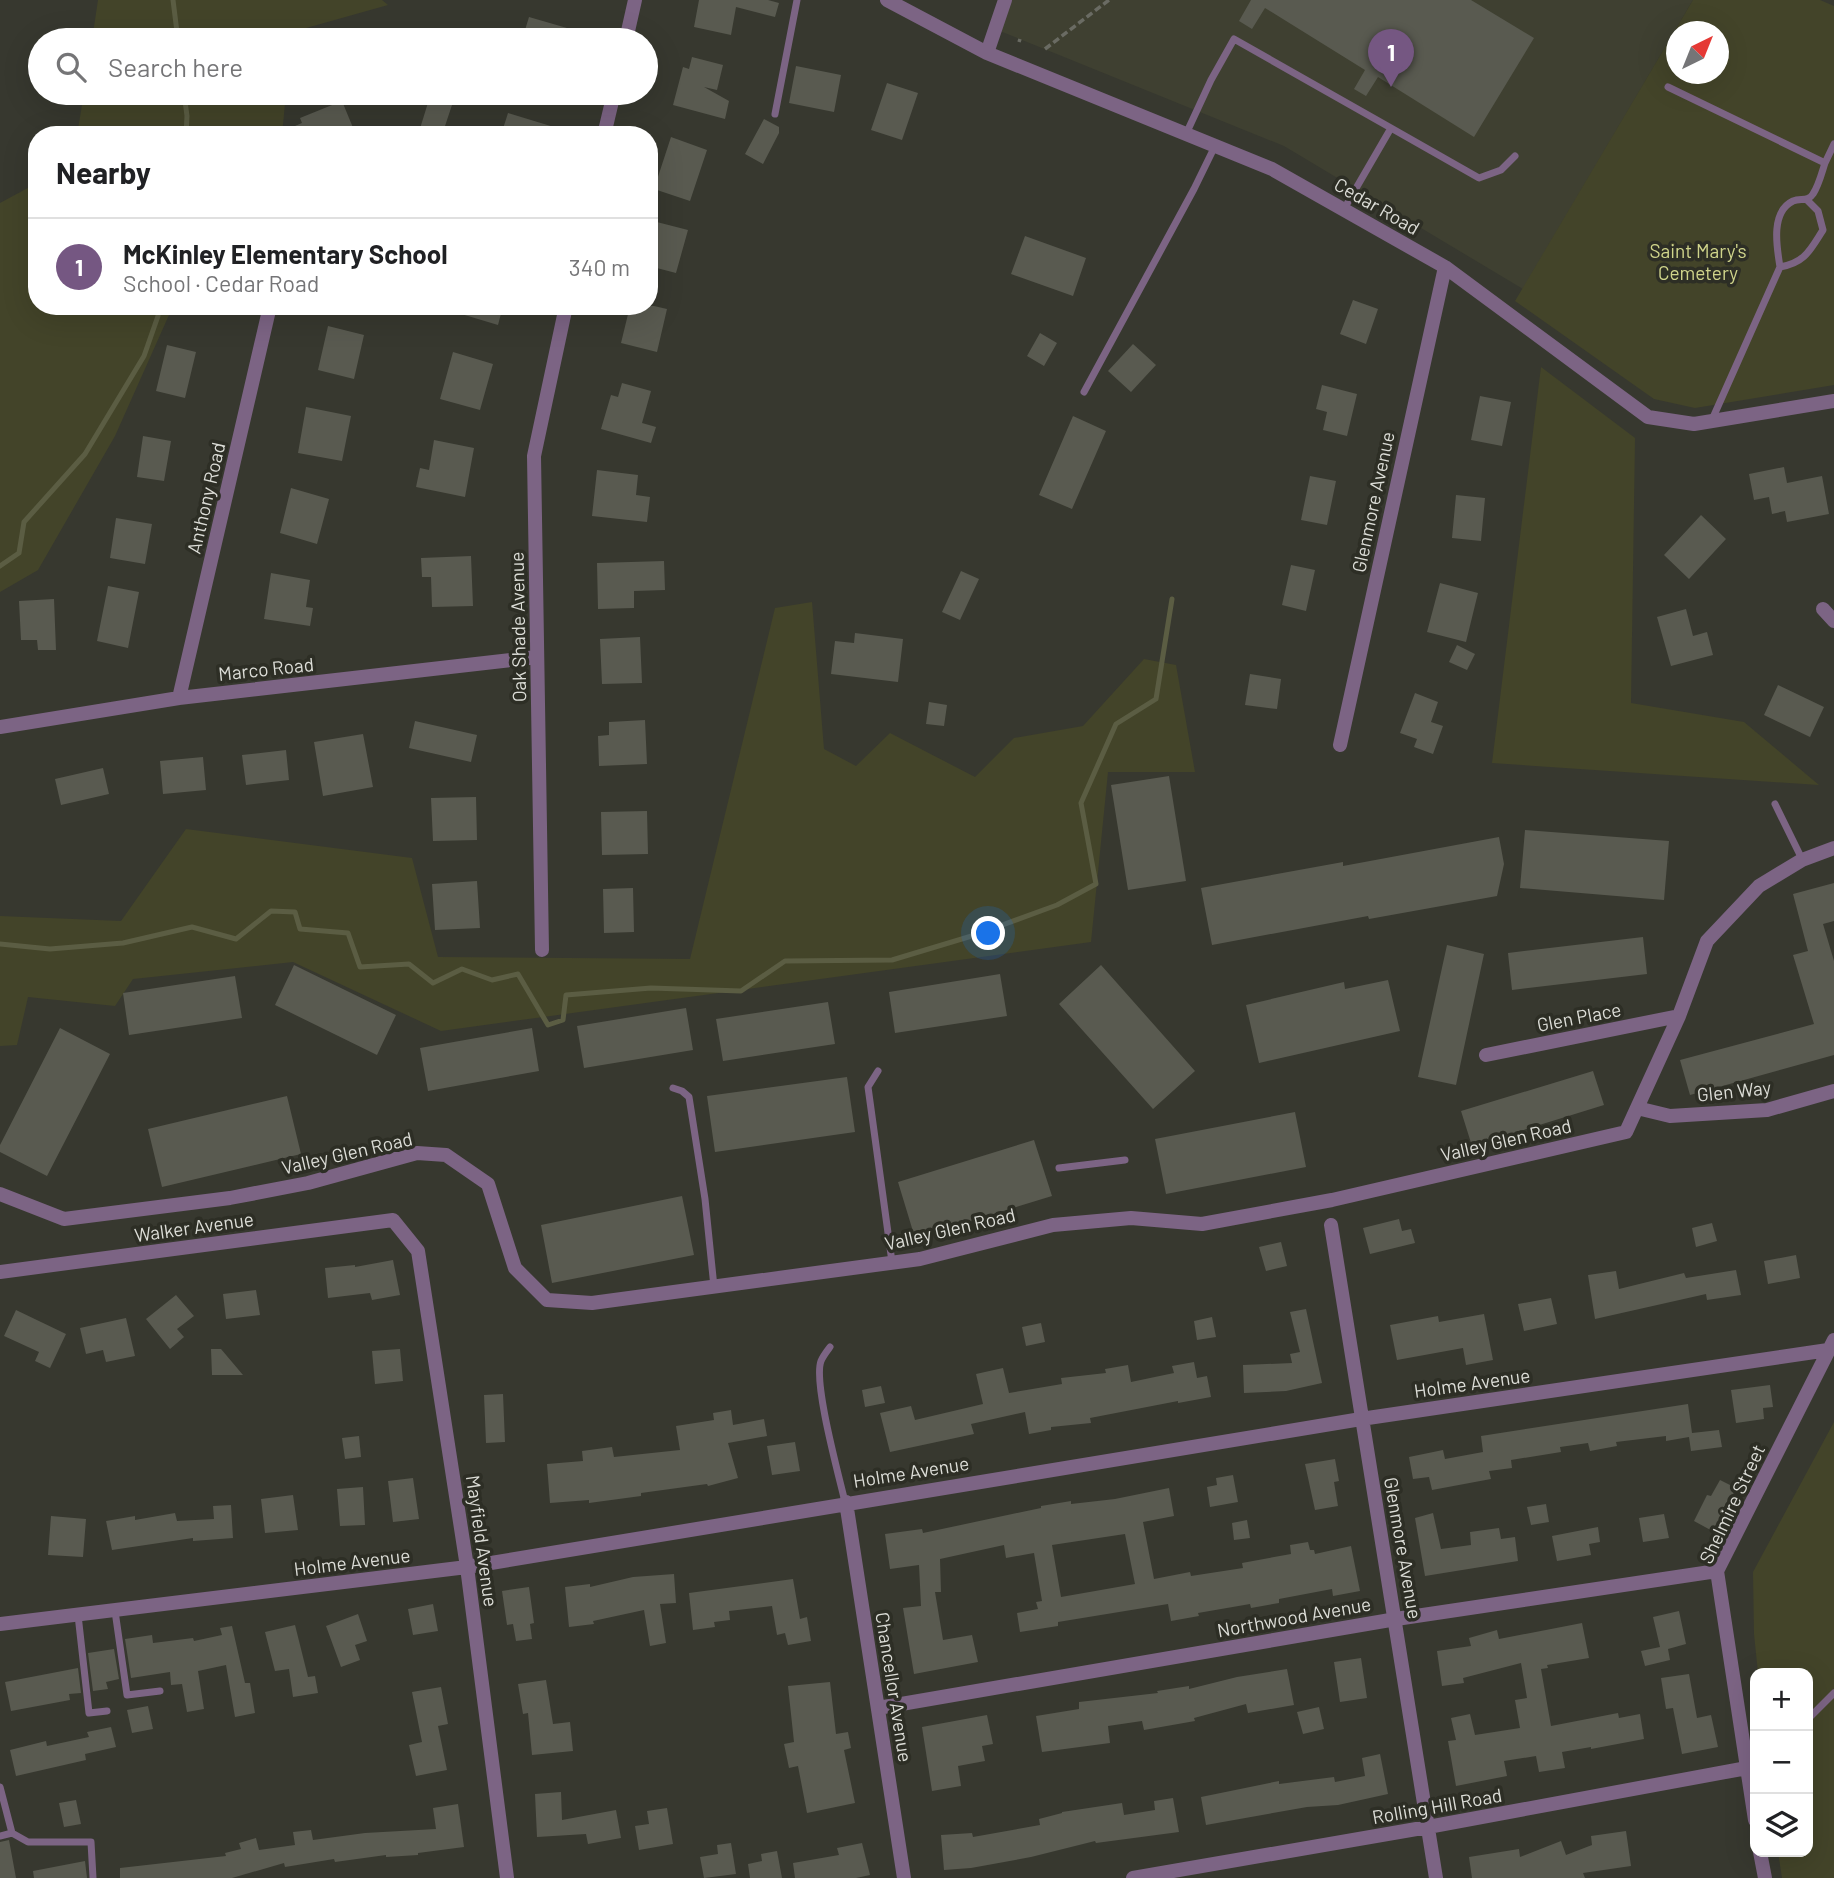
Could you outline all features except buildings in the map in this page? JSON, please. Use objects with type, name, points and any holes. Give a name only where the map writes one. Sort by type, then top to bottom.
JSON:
[{"type":"street","points":[[629,28],[635,0]]},
{"type":"street","name":"Cedar Road","points":[[887,0],[987,53],[1272,169],[1445,267],[1648,416],[1694,424],[1834,401]]},
{"type":"street","points":[[987,53],[1006,0]]},
{"type":"street","points":[[606,126],[611,105]]},
{"type":"street","name":"Glenmore Avenue","points":[[1339,745],[1445,267]]},
{"type":"street","name":"Anthony Road","points":[[179,698],[268,315]]},
{"type":"street","name":"Oak Shade Avenue","points":[[542,950],[534,456],[564,315]]},
{"type":"street","points":[[1823,609],[1834,621]]},
{"type":"street","name":"Marco Road","points":[[0,727],[179,698],[537,657]]},
{"type":"street","name":"Valley Glen Road","points":[[0,1194],[64,1219],[230,1198],[308,1183],[417,1153],[446,1155],[488,1184],[515,1268],[547,1300],[592,1303],[920,1259],[1052,1225],[1131,1218],[1202,1224],[1332,1200],[1626,1132],[1679,1016],[1707,941],[1759,886],[1802,860],[1834,848]]},
{"type":"street","name":"Glen Place","points":[[1486,1055],[1679,1016]]},
{"type":"street","name":"Glen Way","points":[[1637,1108],[1671,1116],[1767,1110],[1834,1091]]},
{"type":"street","name":"Walker Avenue","points":[[0,1272],[393,1220]]},
{"type":"street","name":"Mayfield Avenue","points":[[393,1220],[418,1251],[467,1567],[507,1878]]},
{"type":"street","name":"Glenmore Avenue","points":[[1331,1225],[1436,1878]]},
{"type":"street","name":"Holme Avenue","points":[[0,1625],[467,1567],[845,1502],[1831,1345]]},
{"type":"street","name":"Shelmire Street","points":[[1750,1759],[1717,1571],[1831,1345]]},
{"type":"street","name":"Chancellor Avenue","points":[[845,1502],[904,1878]]},
{"type":"street","name":"Northwood Avenue","points":[[878,1707],[1396,1619],[1717,1571]]},
{"type":"street","name":"Rolling Hill Road","points":[[1133,1878],[1428,1827],[1750,1765]]},
{"type":"street","points":[[1761,1857],[1765,1878]]},
{"type":"lane","points":[[775,114],[797,0]]},
{"type":"lane","points":[[1186,134],[1234,39],[1479,177],[1501,170],[1515,156]]},
{"type":"lane","points":[[1668,86],[1825,163]]},
{"type":"lane","points":[[1344,209],[1391,128]]},
{"type":"lane","points":[[1711,422],[1780,267],[1777,226],[1783,210],[1794,201],[1807,200],[1813,194],[1834,144]]},
{"type":"lane","points":[[1084,392],[1215,145]]},
{"type":"lane","points":[[1780,267],[1797,264],[1812,248],[1823,230],[1818,211],[1807,200]]},
{"type":"lane","points":[[1775,804],[1802,860]]},
{"type":"lane","points":[[878,1071],[868,1087],[892,1263]]},
{"type":"lane","points":[[673,1088],[689,1097],[705,1199],[714,1288]]},
{"type":"lane","points":[[1059,1168],[1125,1160]]},
{"type":"lane","points":[[830,1347],[820,1362],[820,1380],[830,1442],[845,1502]]},
{"type":"lane","points":[[115,1611],[127,1695],[160,1691]]},
{"type":"lane","points":[[78,1615],[89,1713],[107,1712]]},
{"type":"lane","points":[[1813,1714],[1834,1693]]},
{"type":"lane","points":[[0,1787],[12,1833]]},
{"type":"lane","points":[[0,1836],[12,1833],[28,1842],[91,1842],[93,1878]]},
{"type":"path","points":[[1045,49],[1109,0]]},
{"type":"shaded area","points":[[1005,0],[1693,0],[1681,21],[1666,21],[1666,46],[1523,289],[1284,146],[995,29]]},
{"type":"green space","points":[[98,0],[382,0],[388,5],[306,28],[94,28]]},
{"type":"green space","name":"Saint Mary's Cemetery","points":[[1693,0],[1820,0],[1834,6],[1834,385],[1695,408],[1654,399],[1515,301],[1666,46],[1666,84],[1729,84],[1729,21],[1681,21]]},
{"type":"green space","points":[[82,105],[285,105],[283,126],[78,126]]},
{"type":"green space","points":[[28,188],[28,315],[169,315],[115,436],[38,570],[0,592],[0,203]]},
{"type":"green space","points":[[1541,367],[1635,438],[1631,703],[1744,722],[1819,785],[1492,763]]},
{"type":"green space","points":[[812,602],[824,749],[856,766],[890,733],[975,777],[1014,738],[1083,726],[1144,659],[1176,665],[1195,772],[1108,772],[1091,942],[441,1031],[293,962],[133,979],[115,1006],[28,997],[17,1045],[0,1046],[0,916],[121,921],[186,829],[412,858],[438,957],[690,959],[775,608]]},
{"type":"green space","points":[[1834,1422],[1834,1878],[1782,1878],[1779,1857],[1813,1857],[1813,1668],[1757,1668],[1753,1572]]},
{"type":"waterway","points":[[173,0],[176,28]]},
{"type":"waterway","points":[[186,105],[186,126]]},
{"type":"waterway","points":[[0,566],[19,553],[24,522],[85,454],[144,356],[158,315]]},
{"type":"waterway","points":[[0,944],[50,949],[123,943],[192,927],[236,939],[271,911],[295,912],[300,929],[348,933],[360,967],[409,964],[433,983],[462,969],[492,980],[518,974],[548,1025],[563,1020],[566,995],[651,988],[741,991],[785,961],[892,960],[975,935],[1057,905],[1096,884],[1081,803],[1116,724],[1156,699],[1172,599]]},
{"type":"place","name":"McKinley Elementary School","points":[[1391,87]]}]
